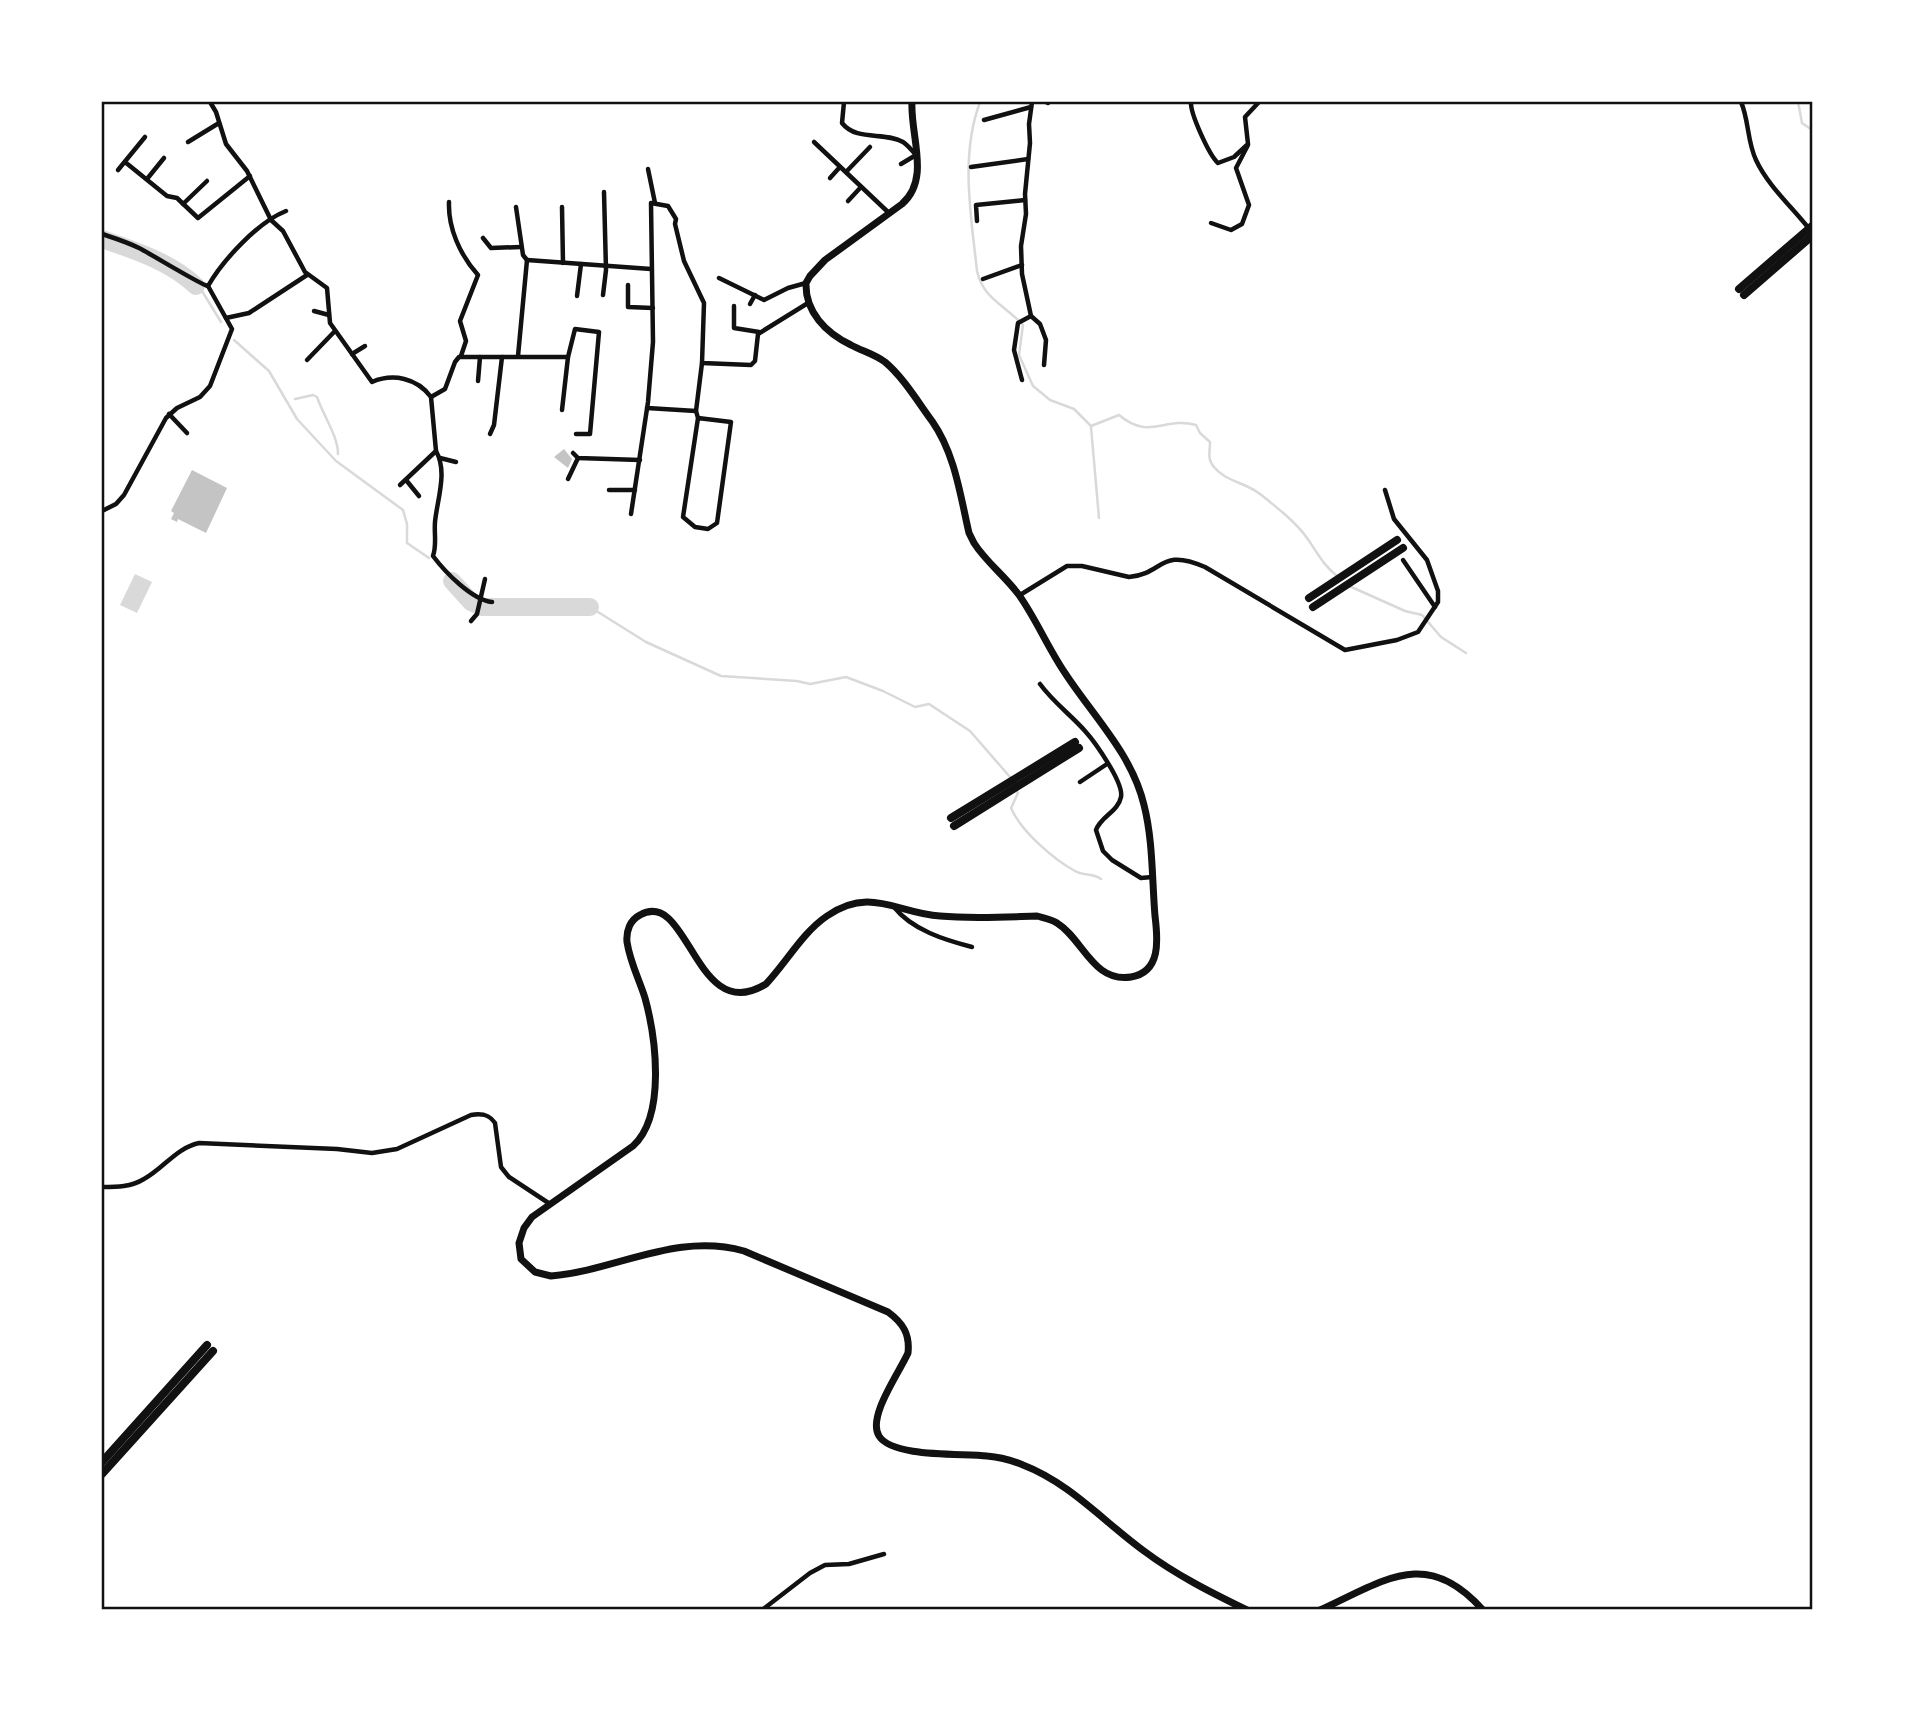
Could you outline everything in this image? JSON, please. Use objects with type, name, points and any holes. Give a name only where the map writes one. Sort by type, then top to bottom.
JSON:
[{"type":"highway","points":[[1741,292],[1808,237],[1812,226]]},
{"type":"highway","points":[[1397,540],[1311,602],[1403,548]]},
{"type":"highway","points":[[952,822],[1074,747]]},
{"type":"highway","points":[[102,1462],[210,1348],[102,1474]]},
{"type":"main road","points":[[912,102],[916,188],[909,198],[810,275],[806,284],[808,303],[820,322],[835,336],[876,356],[892,369],[934,423],[950,454],[971,538],[983,556],[1019,596],[1066,676],[1131,769],[1144,804],[1157,950],[1144,972],[1134,977],[1117,977],[1104,972],[1065,928],[1049,919],[1037,916],[932,916],[881,901],[859,903],[830,913],[820,920],[766,984],[743,993],[719,987],[670,919],[655,912],[638,916],[628,929],[627,940],[652,1030],[654,1080],[650,1123],[633,1146],[550,1204],[528,1223],[519,1243],[519,1253],[524,1264],[539,1274],[551,1276],[685,1246],[717,1245],[744,1251],[888,1312],[904,1326],[909,1346],[877,1417],[878,1435],[885,1444],[894,1448],[924,1452],[1005,1459],[1035,1469],[1061,1484],[1165,1565],[1247,1609]]},
{"type":"main road","points":[[1320,1609],[1391,1578],[1421,1573],[1437,1576],[1459,1586],[1483,1609]]},
{"type":"street","points":[[210,102],[216,111],[226,144],[250,176],[271,220],[283,231],[307,274],[327,288],[330,323],[372,382],[387,377],[403,378],[431,397],[436,451],[440,458],[440,497],[433,556],[472,595],[481,601],[492,602]]},
{"type":"street","points":[[844,102],[842,123],[848,130],[902,141],[916,155],[901,164]]},
{"type":"street","points":[[1191,102],[1190,110],[1204,136],[1210,155],[1216,161],[1221,163],[1229,160],[1248,144]]},
{"type":"street","points":[[1212,223],[1231,230],[1241,224],[1249,205],[1236,168],[1248,144],[1245,117],[1259,102]]},
{"type":"street","points":[[1741,102],[1750,144],[1757,161],[1808,237]]},
{"type":"street","points":[[984,120],[1032,104],[1026,214],[1021,246],[1024,290],[1031,316],[1040,324],[1046,340],[1044,365]]},
{"type":"street","points":[[188,142],[219,123]]},
{"type":"street","points":[[118,170],[145,137]]},
{"type":"street","points":[[814,142],[889,213]]},
{"type":"street","points":[[846,172],[870,147]]},
{"type":"street","points":[[147,179],[164,158]]},
{"type":"street","points":[[971,167],[1028,159]]},
{"type":"street","points":[[125,162],[167,196],[177,198],[198,218],[250,176]]},
{"type":"street","points":[[830,178],[840,167]]},
{"type":"street","points":[[648,169],[655,202]]},
{"type":"street","points":[[183,204],[207,181]]},
{"type":"street","points":[[848,201],[861,187]]},
{"type":"street","points":[[603,295],[604,192]]},
{"type":"street","points":[[977,221],[976,205],[1026,200]]},
{"type":"street","points":[[431,397],[445,389],[454,362],[461,356],[466,341],[460,321],[478,275],[465,259],[452,228],[449,202]]},
{"type":"street","points":[[631,514],[647,408],[653,342],[650,205],[655,202],[668,205],[676,219],[684,261],[704,303],[702,363],[696,411],[698,418],[682,517],[695,527],[708,529],[718,523],[731,422],[698,418]]},
{"type":"street","points":[[516,207],[523,255],[527,260],[518,356]]},
{"type":"street","points":[[562,207],[563,262]]},
{"type":"street","points":[[208,286],[238,247],[286,211]]},
{"type":"street","points":[[102,234],[133,244],[189,275],[199,284],[208,286],[232,333],[210,386],[200,397],[169,415],[157,430],[124,495],[116,504],[102,511]]},
{"type":"street","points":[[483,238],[491,248],[522,247]]},
{"type":"street","points":[[527,260],[651,269]]},
{"type":"street","points":[[577,296],[580,264]]},
{"type":"street","points":[[983,279],[1022,265]]},
{"type":"street","points":[[226,318],[249,313],[307,274]]},
{"type":"street","points":[[719,278],[765,300],[789,288],[806,284]]},
{"type":"street","points":[[628,285],[628,307],[653,308]]},
{"type":"street","points":[[750,304],[755,295]]},
{"type":"street","points":[[702,363],[751,365],[755,361],[759,332],[808,303]]},
{"type":"street","points":[[734,306],[734,328],[759,332]]},
{"type":"street","points":[[314,311],[329,315]]},
{"type":"street","points":[[1023,380],[1014,350],[1020,321],[1031,316]]},
{"type":"street","points":[[562,410],[575,329],[599,331],[590,434],[576,434]]},
{"type":"street","points":[[307,360],[335,331]]},
{"type":"street","points":[[352,354],[365,346]]},
{"type":"street","points":[[461,356],[569,357]]},
{"type":"street","points":[[478,381],[480,357]]},
{"type":"street","points":[[490,434],[494,425],[502,357]]},
{"type":"street","points":[[647,408],[696,411]]},
{"type":"street","points":[[169,415],[187,433]]},
{"type":"street","points":[[400,485],[436,451]]},
{"type":"street","points":[[573,453],[578,458],[640,460]]},
{"type":"street","points":[[440,458],[456,462]]},
{"type":"street","points":[[568,480],[578,458]]},
{"type":"street","points":[[406,480],[419,496]]},
{"type":"street","points":[[608,490],[635,491]]},
{"type":"street","points":[[1019,596],[1067,566],[1082,566],[1135,577],[1170,559],[1180,559],[1205,567],[1345,650],[1397,640],[1419,631],[1429,612],[1438,603],[1438,591],[1427,560],[1394,519],[1385,490]]},
{"type":"street","points":[[1403,560],[1434,607]]},
{"type":"street","points":[[471,621],[481,601],[480,594],[485,579]]},
{"type":"street","points":[[1040,684],[1085,731],[1122,787],[1121,800],[1117,807],[1102,819],[1096,830],[1103,851],[1112,860],[1141,878],[1152,877]]},
{"type":"street","points":[[1080,782],[1107,764]]},
{"type":"street","points":[[891,904],[900,915],[942,939],[972,947]]},
{"type":"street","points":[[102,1188],[127,1186],[147,1178],[185,1147],[199,1143],[372,1153],[397,1149],[471,1115],[480,1114],[490,1117],[495,1123],[501,1167],[509,1177],[550,1204]]},
{"type":"street","points":[[762,1609],[825,1565],[849,1564],[884,1555]]},
{"type":"shaded area","points":[[135,574],[152,582],[137,613],[120,605]]},
{"type":"building","points":[[564,449],[572,459],[568,468],[554,457]]},
{"type":"building","points":[[192,470],[227,488],[206,533],[178,519],[177,522],[171,519],[174,513],[171,511]]},
{"type":"waterway","points":[[980,102],[970,143],[969,164],[970,207],[977,271],[989,295],[1023,325],[1019,355],[1033,386],[1050,400],[1074,409],[1091,426],[1119,415],[1140,426],[1175,423],[1196,425],[1210,442],[1210,458],[1214,467],[1224,476],[1254,490],[1285,514],[1337,576]]},
{"type":"waterway","points":[[1798,102],[1802,123],[1812,130]]},
{"type":"waterway","points":[[102,239],[164,263],[196,286]]},
{"type":"waterway","points":[[196,286],[221,322]]},
{"type":"waterway","points":[[234,340],[269,371],[297,419],[336,461],[403,510],[407,524],[407,543],[429,558]]},
{"type":"waterway","points":[[295,399],[313,395],[317,397],[333,433],[338,454]]},
{"type":"waterway","points":[[1091,427],[1099,518]]},
{"type":"waterway","points":[[452,581],[471,602],[482,607],[590,607]]},
{"type":"waterway","points":[[1347,585],[1405,611],[1422,615],[1441,637],[1466,653]]},
{"type":"waterway","points":[[590,607],[646,642],[721,676],[810,684],[846,677],[915,707],[929,704],[970,731],[1010,777]]},
{"type":"waterway","points":[[1016,790],[1018,793],[1011,808],[1030,835],[1066,866],[1078,873],[1101,879]]}]
